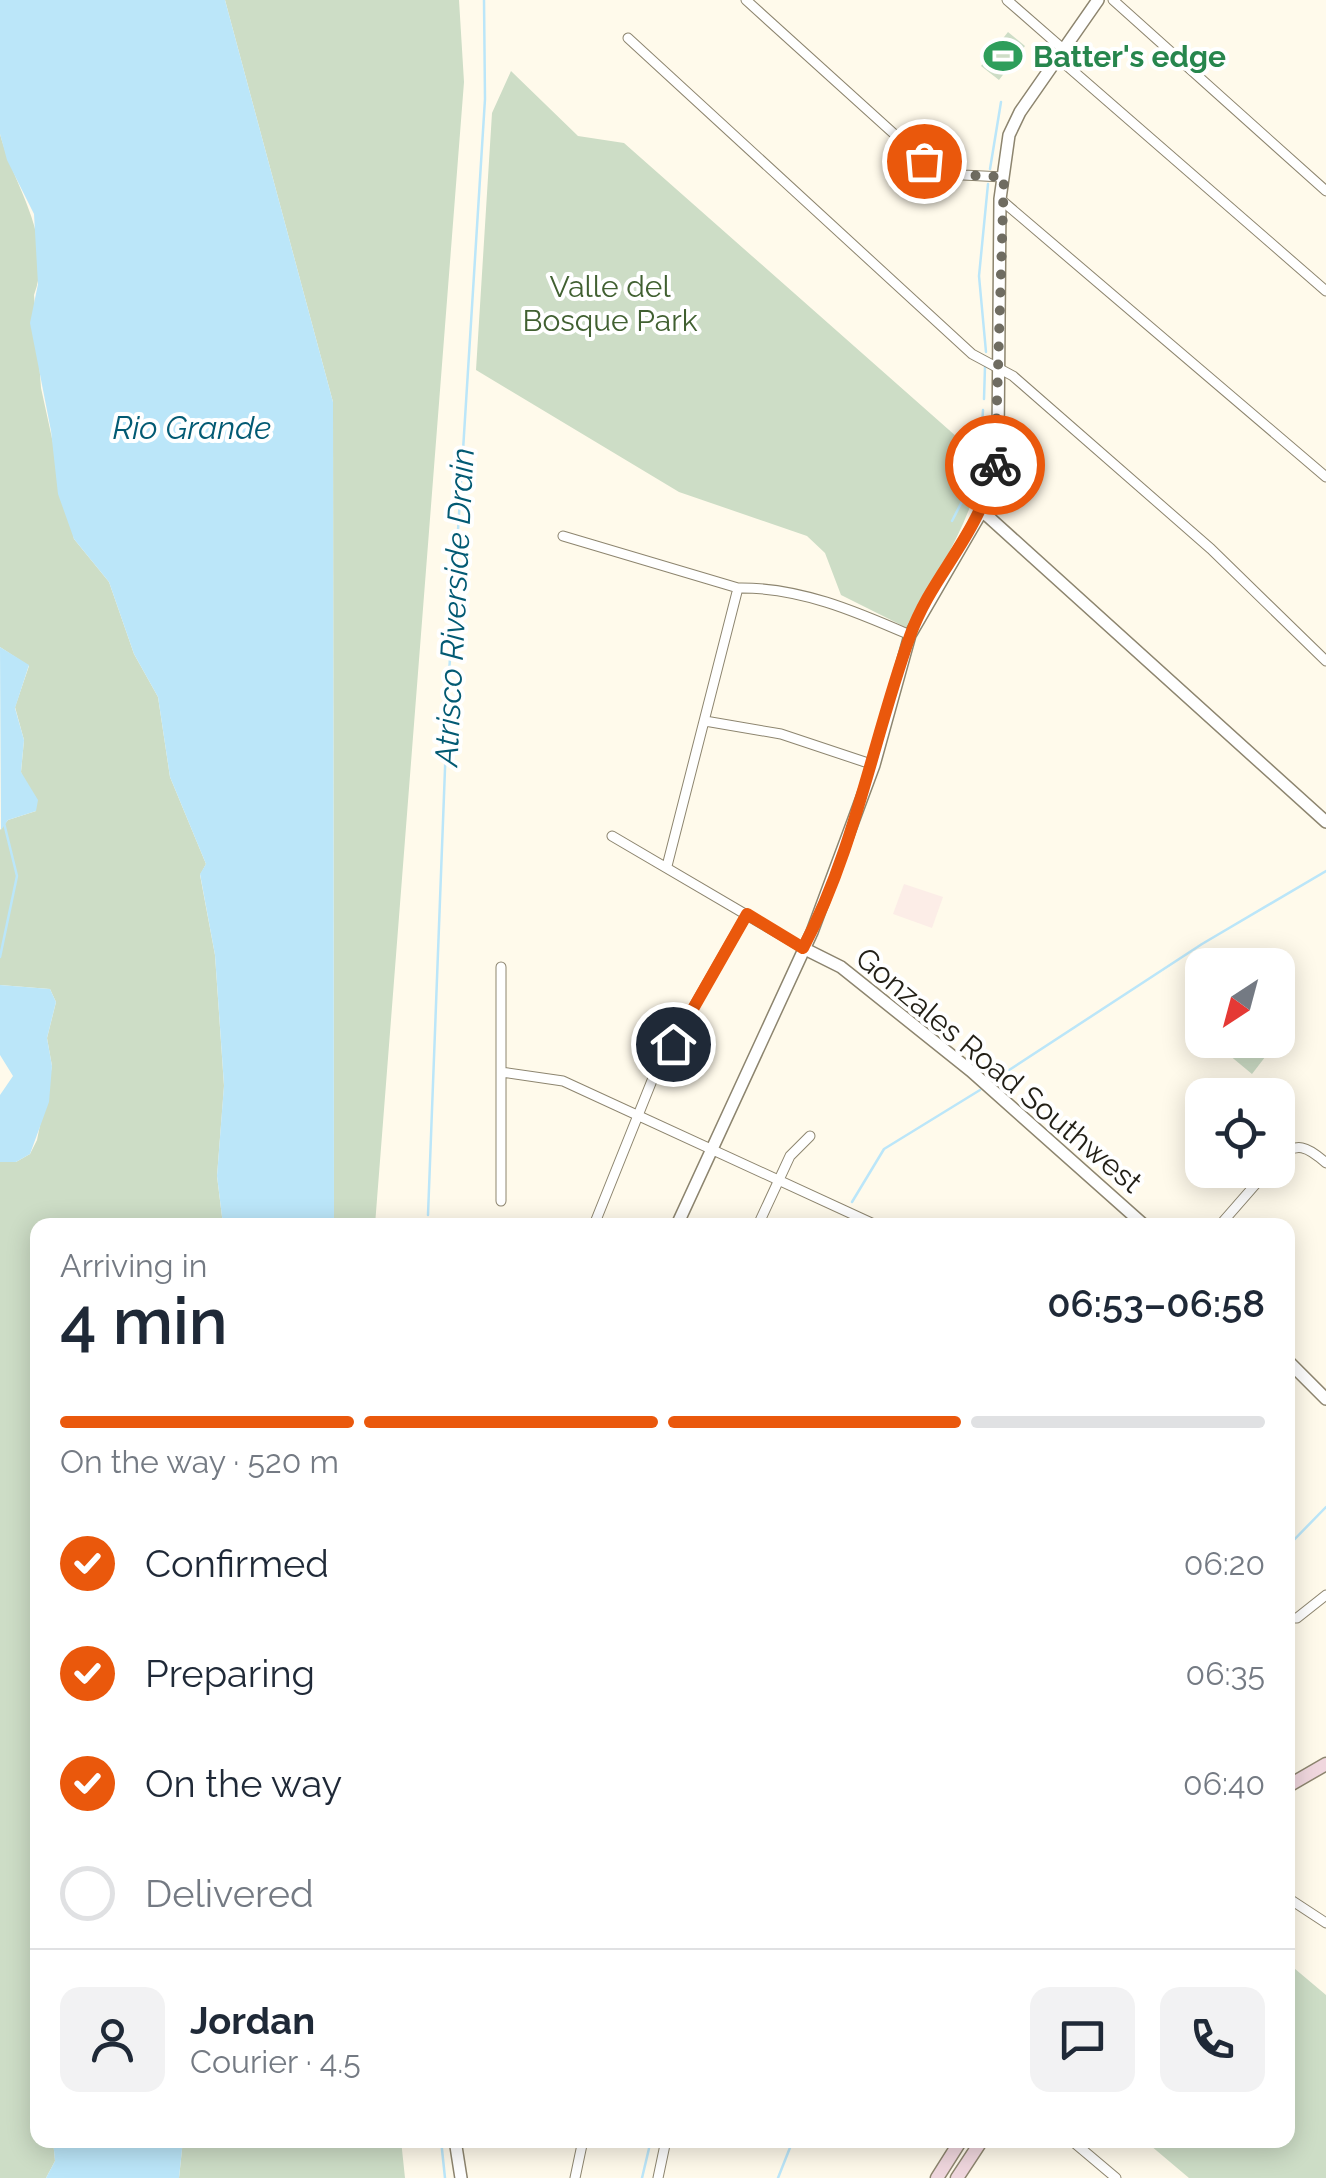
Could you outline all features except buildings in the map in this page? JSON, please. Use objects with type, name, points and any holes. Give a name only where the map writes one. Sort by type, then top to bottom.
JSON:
[{"type":"main road","points":[[1295,1782],[1326,1764]]},
{"type":"main road","points":[[937,2178],[956,2148]]},
{"type":"main road","points":[[957,2178],[977,2148]]},
{"type":"street","points":[[746,0],[924,161],[963,175],[1004,177]]},
{"type":"street","points":[[1007,0],[1060,53],[1326,291]]},
{"type":"street","points":[[680,1218],[803,948],[874,765],[910,634],[982,511],[998,442],[1000,198],[1014,122],[1098,0]]},
{"type":"street","points":[[1114,0],[1326,191]]},
{"type":"street","points":[[628,38],[972,354],[1014,376],[1211,549],[1326,661]]},
{"type":"street","points":[[1000,198],[1326,477]]},
{"type":"street","points":[[982,511],[1326,822]]},
{"type":"street","points":[[564,536],[738,588],[760,587],[836,604],[910,634]]},
{"type":"street","points":[[666,866],[738,588]]},
{"type":"street","points":[[705,720],[781,734],[874,765]]},
{"type":"street","name":"Gonzales Road Southwest","points":[[612,836],[841,967],[971,1071],[1136,1218]]},
{"type":"street","points":[[597,1218],[653,1078],[747,914]]},
{"type":"street","points":[[501,967],[502,1201]]},
{"type":"street","points":[[501,1072],[562,1081],[861,1218]]},
{"type":"street","points":[[761,1218],[794,1150],[810,1136]]},
{"type":"street","points":[[1295,1148],[1301,1146],[1326,1163]]},
{"type":"street","points":[[1226,1218],[1252,1188]]},
{"type":"street","points":[[1295,1369],[1326,1399]]},
{"type":"street","points":[[1295,1618],[1325,1597]]},
{"type":"street","points":[[1295,1903],[1326,1923]]},
{"type":"street","points":[[456,2148],[461,2178]]},
{"type":"street","points":[[575,2178],[581,2148]]},
{"type":"street","points":[[658,2178],[664,2148]]},
{"type":"street","points":[[1080,2148],[1116,2178]]},
{"type":"shaded area","points":[[904,884],[943,897],[932,928],[893,914]]},
{"type":"green space","points":[[225,0],[459,0],[464,82],[376,1218],[334,1218],[333,402]]},
{"type":"green space","name":"Batter's edge","points":[[1008,32],[1025,46],[999,80],[981,66]]},
{"type":"green space","name":"Valle del Bosque Park","points":[[511,71],[578,136],[624,143],[983,460],[962,526],[909,629],[841,595],[825,553],[807,536],[679,492],[476,370],[492,113]]},
{"type":"green space","points":[[0,134],[30,213],[40,253],[34,295],[41,388],[74,539],[109,582],[134,654],[158,697],[170,777],[206,864],[200,875],[215,955],[224,1086],[217,1176],[222,1218],[30,1218],[30,2148],[54,2148],[55,2161],[46,2178],[0,2178],[0,1162],[16,1162],[30,1154],[37,1140],[52,1066],[47,1038],[56,1002],[50,989],[0,985],[0,830],[8,820],[36,811],[21,772],[24,740],[15,707],[29,666],[0,647]]},
{"type":"green space","points":[[1233,1058],[1264,1058],[1252,1074]]},
{"type":"green space","points":[[1295,1969],[1326,1995],[1326,2178],[1189,2178],[1153,2148],[1295,2148]]},
{"type":"green space","points":[[182,2148],[402,2148],[405,2178],[179,2178]]},
{"type":"water","name":"Rio Grande","points":[[0,0],[225,0],[333,402],[334,1218],[222,1218],[217,1176],[224,1085],[215,955],[200,874],[206,864],[170,777],[158,697],[134,654],[109,582],[74,539],[58,494],[51,431],[30,323],[38,284],[34,214],[7,160],[0,134]]},
{"type":"water","points":[[0,647],[29,665],[15,708],[24,740],[21,772],[38,800],[36,811],[8,820],[1,830]]},
{"type":"water","points":[[0,985],[50,989],[56,1002],[47,1038],[52,1066],[49,1102],[30,1154],[16,1162],[0,1162],[0,1095],[13,1076],[0,1055]]},
{"type":"water","points":[[54,2148],[182,2148],[179,2178],[46,2178],[55,2161]]},
{"type":"waterway","name":"Atrisco Riverside Drain","points":[[428,1215],[448,690],[485,99],[484,0]]},
{"type":"waterway","points":[[990,169],[1001,102]]},
{"type":"waterway","points":[[986,352],[979,276],[988,184]]},
{"type":"waterway","points":[[984,399],[985,367]]},
{"type":"waterway","points":[[982,426],[983,410]]},
{"type":"waterway","points":[[952,521],[972,482],[982,432]]},
{"type":"waterway","points":[[0,957],[17,876],[4,823]]},
{"type":"waterway","points":[[1000,1076],[1202,944],[1326,871]]},
{"type":"waterway","points":[[852,1202],[884,1149],[980,1090]]},
{"type":"waterway","points":[[1295,1539],[1326,1507]]},
{"type":"waterway","name":"Atrisco Riverside Drain","points":[[442,2148],[445,2178]]},
{"type":"waterway","points":[[642,2178],[649,2148]]},
{"type":"waterway","points":[[778,2178],[790,2148]]},
{"type":"way so far","points":[[924,161],[963,175],[1004,177],[1000,198],[999,418],[995,465]]},
{"type":"place","name":"Batter's edge","points":[[1003,56]]},
{"type":"route","points":[[673,1044],[747,914],[803,948],[812,932],[874,765],[910,634],[974,528],[995,465]]}]
